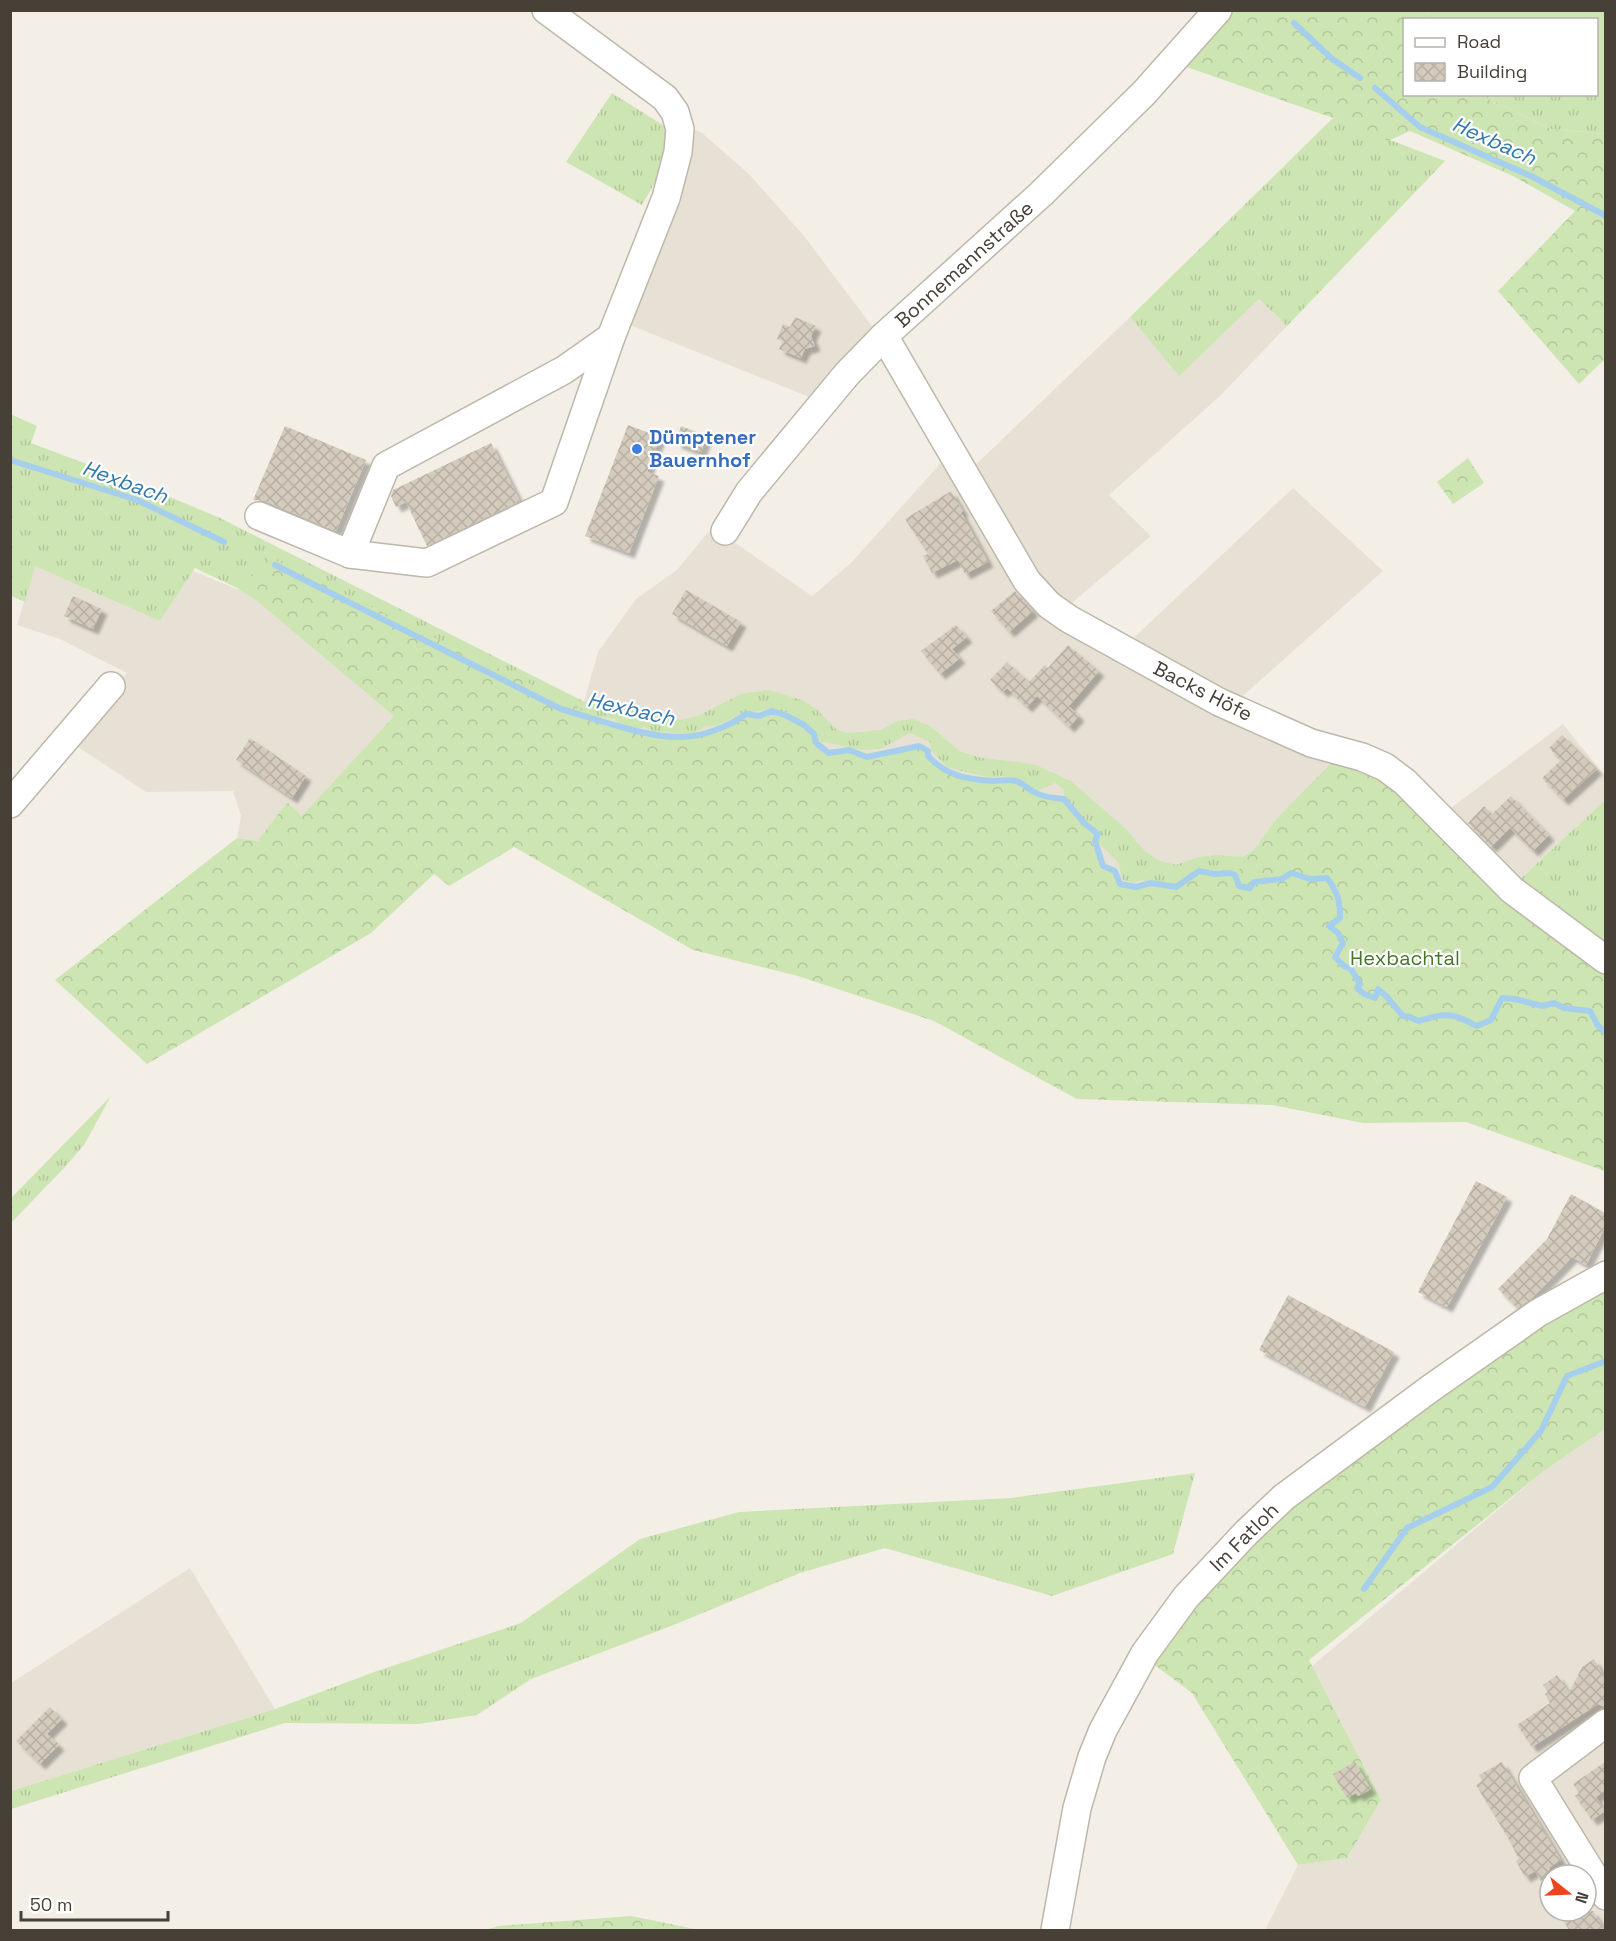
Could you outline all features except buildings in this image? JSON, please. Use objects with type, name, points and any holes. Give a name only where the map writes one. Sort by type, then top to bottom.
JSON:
[{"type":"street","points":[[260,516],[350,554],[426,563],[554,502],[611,337],[666,198],[678,152],[680,129],[675,112],[665,98],[546,10]]},
{"type":"street","name":"Bonnemannstraße","points":[[725,531],[749,492],[847,374],[885,336],[1041,194],[1136,102],[1218,10]]},
{"type":"street","name":"Backs Höfe","points":[[885,336],[1027,581],[1049,605],[1069,619],[1219,702],[1311,743],[1362,757],[1385,768],[1405,782],[1512,890],[1605,960]]},
{"type":"street","points":[[350,554],[386,466],[564,370],[611,337]]},
{"type":"street","points":[[10,804],[111,686]]},
{"type":"street","name":"Im Fatloh","points":[[1055,1930],[1077,1808],[1092,1757],[1107,1722],[1145,1653],[1186,1597],[1246,1533],[1284,1497],[1431,1388],[1538,1313],[1605,1275]]},
{"type":"street","points":[[1605,1723],[1533,1778],[1605,1896]]},
{"type":"shaded area","points":[[692,128],[702,133],[749,174],[804,236],[875,330],[814,399],[625,323]]},
{"type":"shaded area","points":[[1259,299],[1287,326],[1220,396],[1109,495],[1151,536],[1066,608],[1126,645],[1293,488],[1383,571],[1236,702],[1336,758],[1277,818],[1235,875],[1230,872],[1216,875],[1199,871],[1176,886],[1154,884],[1135,887],[1122,883],[1115,872],[1103,867],[1093,841],[1066,799],[1048,799],[1011,779],[994,782],[952,775],[916,745],[877,759],[852,749],[830,754],[804,724],[792,722],[784,712],[772,711],[760,716],[745,715],[706,734],[682,738],[577,717],[582,709],[598,652],[636,599],[677,570],[718,520],[731,540],[812,596],[851,563],[948,455],[969,471],[1130,317],[1179,375]]},
{"type":"shaded area","points":[[35,565],[160,621],[193,571],[239,590],[257,601],[395,715],[302,817],[287,802],[258,842],[237,838],[241,816],[233,791],[146,792],[72,743],[127,673],[60,639],[17,625]]},
{"type":"shaded area","points":[[1563,724],[1605,776],[1605,800],[1516,883],[1444,813]]},
{"type":"shaded area","points":[[1605,1429],[1605,1930],[1265,1930],[1298,1865],[1347,1858],[1381,1800],[1312,1666],[1544,1471]]},
{"type":"shaded area","points":[[190,1568],[275,1709],[11,1791],[11,1683]]},
{"type":"green space","points":[[1227,11],[1427,11],[1431,18],[1403,18],[1403,96],[1485,96],[1551,129],[1605,134],[1605,359],[1579,384],[1498,291],[1575,211],[1513,176],[1410,131],[1388,141],[1333,118],[1178,64]]},
{"type":"green space","points":[[1427,11],[1605,11],[1605,134],[1551,129],[1485,96],[1598,96],[1598,18],[1431,18]]},
{"type":"green space","points":[[1474,11],[1605,11],[1605,86],[1598,87],[1598,18],[1478,18]]},
{"type":"green space","points":[[612,93],[666,127],[669,146],[665,165],[642,205],[566,162]]},
{"type":"green space","points":[[1333,118],[1445,161],[1287,326],[1259,299],[1179,376],[1130,317]]},
{"type":"green space","name":"Hexbachtal","points":[[10,414],[37,426],[31,443],[132,481],[220,518],[587,703],[603,704],[681,720],[698,716],[741,694],[769,690],[802,700],[817,710],[837,730],[847,733],[881,730],[897,721],[913,719],[930,726],[961,752],[982,758],[1036,765],[1071,781],[1125,828],[1145,851],[1158,860],[1176,865],[1198,857],[1217,855],[1243,857],[1261,845],[1331,861],[1227,876],[1214,873],[1190,876],[1175,886],[1148,883],[1143,880],[1133,883],[1123,880],[1118,862],[1087,832],[1067,802],[1064,790],[1055,783],[1037,791],[1024,789],[1018,779],[1003,776],[990,778],[947,767],[931,750],[930,742],[910,733],[880,749],[862,750],[819,741],[803,722],[771,709],[745,712],[716,726],[706,726],[686,736],[677,733],[655,732],[644,727],[639,729],[630,727],[618,723],[615,719],[600,717],[591,719],[558,714],[252,595],[195,568],[160,621],[35,566],[25,602],[11,596]]},
{"type":"green space","points":[[1468,458],[1484,483],[1453,504],[1437,482]]},
{"type":"green space","points":[[267,556],[582,709],[578,717],[682,738],[706,734],[745,715],[760,716],[772,711],[784,712],[792,722],[804,724],[830,754],[852,749],[877,759],[916,745],[952,775],[994,782],[1011,779],[1025,784],[1031,791],[1048,799],[1066,799],[1084,825],[1096,834],[1093,841],[1103,867],[1115,872],[1122,883],[1135,887],[1154,884],[1176,886],[1199,871],[1216,875],[1230,872],[1235,875],[1277,818],[1336,758],[1357,762],[1441,826],[1605,965],[1605,1171],[1466,1122],[1363,1123],[1272,1105],[1077,1099],[934,1021],[798,976],[693,950],[514,847],[449,886],[434,874],[371,933],[147,1064],[55,980],[237,838],[258,841],[287,802],[302,816],[394,716],[257,601],[239,590]]},
{"type":"green space","points":[[1605,800],[1605,953],[1516,883]]},
{"type":"green space","points":[[111,1096],[84,1145],[11,1223],[11,1198]]},
{"type":"green space","points":[[1605,1276],[1605,1429],[1544,1471],[1309,1660],[1381,1800],[1347,1858],[1298,1865],[1192,1693],[1144,1657],[1247,1534]]},
{"type":"green space","points":[[1195,1473],[1173,1554],[1052,1596],[885,1548],[800,1573],[671,1626],[531,1679],[477,1715],[418,1724],[285,1723],[11,1809],[11,1791],[275,1709],[377,1671],[521,1623],[640,1539],[739,1512],[1011,1498]]},
{"type":"green space","points":[[631,1916],[700,1930],[486,1930],[498,1926]]},
{"type":"waterway","name":"Hexbach","points":[[1294,23],[1331,58],[1360,78]]},
{"type":"waterway","name":"Hexbach","points":[[1375,88],[1420,127],[1533,177],[1606,216]]},
{"type":"waterway","name":"Hexbach","points":[[10,460],[137,500],[224,542]]},
{"type":"waterway","name":"Hexbach","points":[[275,565],[561,709],[605,723],[653,734],[690,737],[716,730],[746,714],[759,716],[772,711],[804,725],[814,734],[816,743],[829,753],[849,750],[867,757],[919,746],[928,751],[928,756],[935,763],[957,775],[982,780],[1016,781],[1040,795],[1064,799],[1084,823],[1098,834],[1095,841],[1103,866],[1115,871],[1120,884],[1136,887],[1151,883],[1176,887],[1199,871],[1215,874],[1230,873],[1235,875],[1239,886],[1250,888],[1254,882],[1282,879],[1291,873],[1310,879],[1327,878],[1336,892],[1340,907],[1340,918],[1329,926],[1338,933],[1343,943],[1335,957],[1351,969],[1360,984],[1357,988],[1364,994],[1375,998],[1378,989],[1403,1016],[1419,1021],[1449,1015],[1477,1026],[1491,1020],[1502,998],[1515,999],[1542,1006],[1554,1003],[1564,1008],[1590,1011],[1598,1026],[1606,1033]]},
{"type":"waterway","points":[[1364,1589],[1407,1528],[1492,1487],[1541,1431],[1567,1376],[1606,1361]]},
{"type":"place","name":"Dümptener Bauernhof","points":[[637,449]]}]
